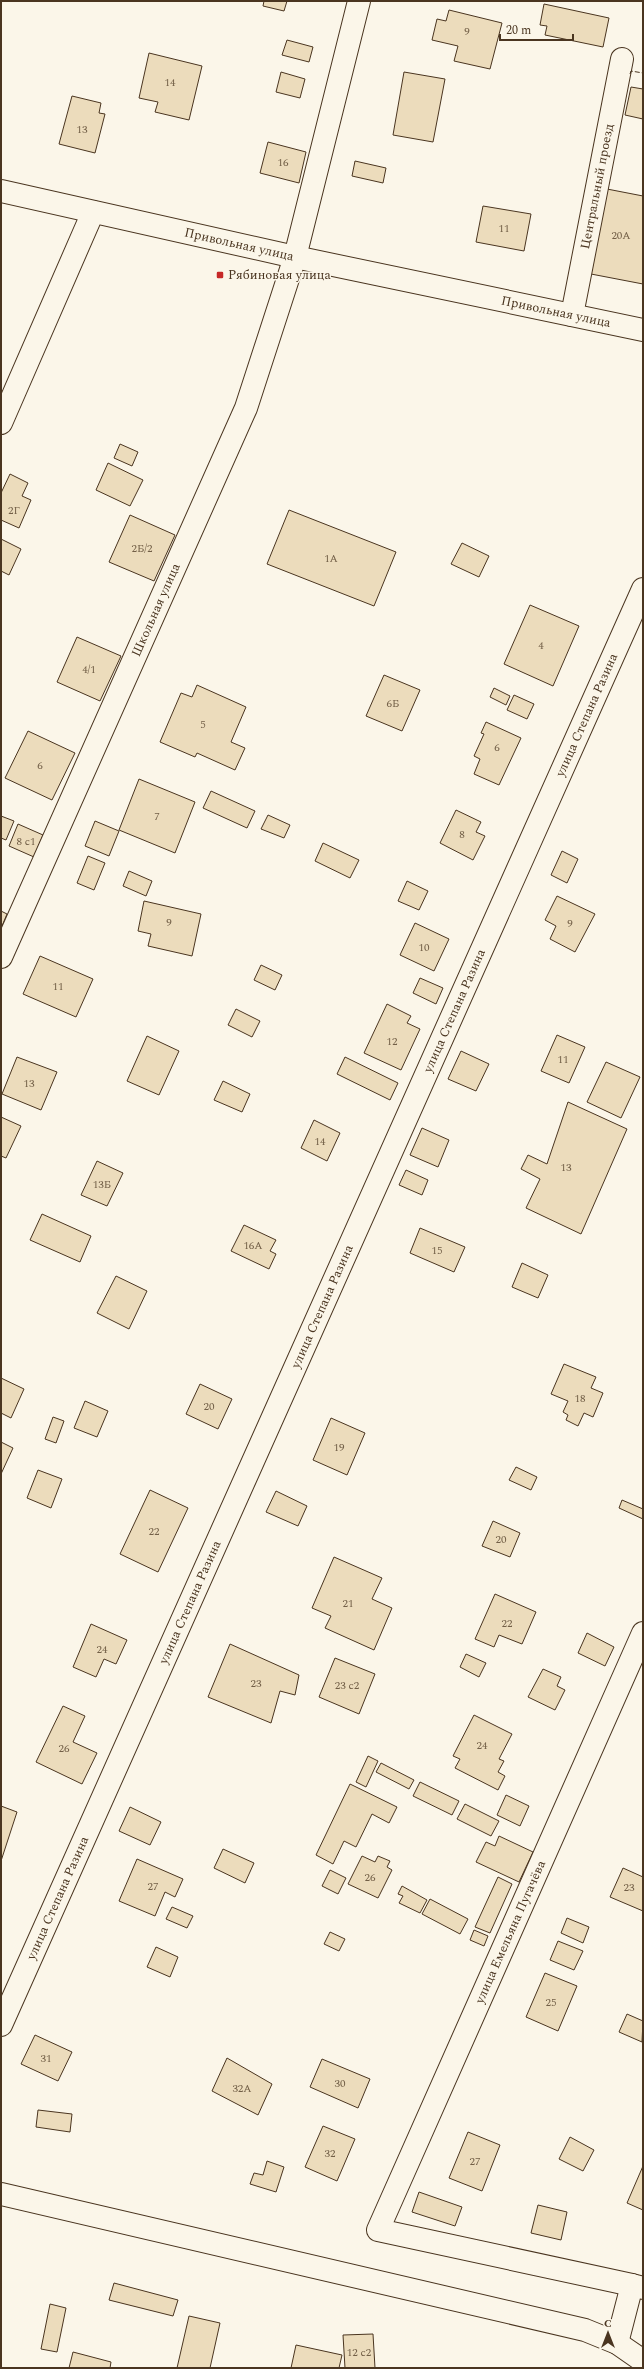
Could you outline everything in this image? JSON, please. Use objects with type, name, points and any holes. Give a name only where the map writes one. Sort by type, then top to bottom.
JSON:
[{"type":"street","name":"Школьная улица","points":[[1,957],[246,408],[295,257],[359,1]]},
{"type":"street","name":"Центральный проезд","points":[[572,315],[622,59]]},
{"type":"street","name":"Привольная улица","points":[[1,191],[295,257],[643,330]]},
{"type":"street","points":[[1,423],[93,212]]},
{"type":"street","name":"улица Степана Разина","points":[[1,2025],[643,589]]},
{"type":"street","name":"улица Емельяна Пугачёва","points":[[638,2286],[378,2230],[643,1633]]},
{"type":"street","points":[[1,2194],[577,2328],[617,2342],[643,2361]]},
{"type":"street","points":[[617,2342],[638,2286]]},
{"type":"building","points":[[264,1],[287,1],[284,11],[263,6]]},
{"type":"building","points":[[544,4],[609,18],[603,47],[545,35],[547,26],[540,25]]},
{"type":"building","points":[[449,10],[502,23],[490,69],[454,61],[458,46],[432,40],[437,19],[446,21]]},
{"type":"building","points":[[287,40],[313,47],[309,62],[282,55]]},
{"type":"building","points":[[149,53],[202,66],[189,120],[155,112],[158,102],[139,98]]},
{"type":"building","points":[[281,72],[305,79],[300,98],[276,92]]},
{"type":"building","points":[[404,72],[445,79],[433,142],[393,135]]},
{"type":"building","points":[[631,87],[643,89],[643,119],[625,115]]},
{"type":"building","points":[[72,96],[101,103],[99,113],[105,114],[95,153],[59,144]]},
{"type":"building","points":[[268,142],[306,152],[299,183],[260,173]]},
{"type":"building","points":[[355,161],[386,168],[383,183],[352,176]]},
{"type":"building","points":[[607,189],[643,196],[643,284],[591,274]]},
{"type":"building","points":[[483,206],[531,214],[524,251],[476,242]]},
{"type":"building","points":[[120,444],[138,452],[132,466],[114,458]]},
{"type":"building","points":[[108,463],[143,480],[130,506],[96,490]]},
{"type":"building","points":[[10,474],[28,483],[22,496],[31,500],[19,528],[1,520],[1,493]]},
{"type":"building","points":[[289,510],[396,552],[374,606],[267,564]]},
{"type":"building","points":[[130,515],[175,535],[154,581],[109,562]]},
{"type":"building","points":[[1,539],[21,549],[9,575],[1,571]]},
{"type":"building","points":[[462,543],[489,556],[479,577],[451,564]]},
{"type":"building","points":[[530,605],[579,626],[553,686],[504,664]]},
{"type":"building","points":[[77,637],[121,656],[100,701],[57,682]]},
{"type":"building","points":[[384,675],[420,690],[402,731],[366,716]]},
{"type":"building","points":[[197,685],[246,707],[231,742],[245,748],[235,770],[197,753],[195,757],[160,742],[181,693],[192,697]]},
{"type":"building","points":[[494,688],[510,696],[506,705],[490,697]]},
{"type":"building","points":[[514,695],[534,704],[527,719],[507,710]]},
{"type":"building","points":[[486,722],[521,738],[499,785],[474,774],[480,759],[474,756],[484,734],[481,733]]},
{"type":"building","points":[[28,731],[75,753],[52,800],[5,778]]},
{"type":"building","points":[[139,779],[195,802],[175,853],[119,830]]},
{"type":"building","points":[[211,791],[255,811],[247,828],[203,808]]},
{"type":"building","points":[[456,810],[481,822],[476,832],[485,836],[473,860],[440,843]]},
{"type":"building","points":[[268,815],[290,825],[284,838],[261,829]]},
{"type":"building","points":[[1,816],[14,821],[6,840],[1,838]]},
{"type":"building","points":[[95,821],[119,831],[109,856],[85,846]]},
{"type":"building","points":[[18,824],[43,835],[34,857],[9,846]]},
{"type":"building","points":[[323,843],[359,860],[350,878],[315,861]]},
{"type":"building","points":[[562,851],[578,859],[567,883],[551,875]]},
{"type":"building","points":[[88,856],[105,863],[94,890],[77,883]]},
{"type":"building","points":[[129,871],[152,881],[146,896],[123,886]]},
{"type":"building","points":[[407,881],[428,891],[419,910],[398,901]]},
{"type":"building","points":[[557,896],[595,914],[575,952],[550,939],[556,926],[545,920]]},
{"type":"building","points":[[144,901],[201,914],[192,956],[148,946],[151,934],[138,931]]},
{"type":"building","points":[[1,911],[7,914],[2,926],[1,926]]},
{"type":"building","points":[[415,923],[449,939],[434,971],[400,955]]},
{"type":"building","points":[[40,956],[93,979],[76,1017],[23,994]]},
{"type":"building","points":[[261,965],[282,975],[275,990],[254,980]]},
{"type":"building","points":[[420,978],[443,988],[436,1004],[413,993]]},
{"type":"building","points":[[387,1004],[411,1016],[407,1023],[420,1029],[401,1070],[364,1053]]},
{"type":"building","points":[[236,1009],[260,1021],[252,1037],[228,1025]]},
{"type":"building","points":[[557,1035],[585,1047],[569,1083],[541,1071]]},
{"type":"building","points":[[147,1036],[179,1051],[159,1095],[127,1081]]},
{"type":"building","points":[[461,1051],[489,1064],[476,1091],[448,1079]]},
{"type":"building","points":[[17,1057],[57,1072],[41,1110],[2,1094]]},
{"type":"building","points":[[345,1057],[398,1083],[390,1100],[337,1074]]},
{"type":"building","points":[[606,1062],[640,1077],[621,1118],[587,1102]]},
{"type":"building","points":[[223,1081],[250,1094],[242,1112],[214,1100]]},
{"type":"building","points":[[568,1102],[627,1129],[581,1234],[526,1208],[540,1179],[521,1169],[528,1155],[547,1164]]},
{"type":"building","points":[[1,1117],[21,1126],[6,1158],[1,1156]]},
{"type":"building","points":[[314,1120],[340,1133],[327,1161],[301,1148]]},
{"type":"building","points":[[422,1128],[449,1140],[438,1167],[410,1155]]},
{"type":"building","points":[[97,1161],[123,1173],[107,1206],[81,1195]]},
{"type":"building","points":[[406,1170],[428,1180],[422,1195],[399,1185]]},
{"type":"building","points":[[42,1214],[91,1236],[80,1262],[30,1240]]},
{"type":"building","points":[[244,1225],[276,1240],[270,1251],[276,1254],[269,1269],[231,1251]]},
{"type":"building","points":[[420,1228],[465,1247],[454,1272],[410,1253]]},
{"type":"building","points":[[522,1263],[548,1275],[538,1298],[512,1287]]},
{"type":"building","points":[[116,1276],[147,1291],[129,1329],[97,1313]]},
{"type":"building","points":[[564,1364],[596,1377],[591,1388],[603,1393],[593,1417],[584,1413],[578,1426],[566,1420],[568,1415],[563,1412],[568,1401],[551,1394]]},
{"type":"building","points":[[1,1378],[24,1389],[11,1418],[1,1413]]},
{"type":"building","points":[[200,1384],[232,1399],[218,1429],[186,1414]]},
{"type":"building","points":[[85,1401],[108,1411],[97,1437],[74,1428]]},
{"type":"building","points":[[53,1417],[64,1421],[56,1443],[45,1439]]},
{"type":"building","points":[[331,1418],[365,1433],[347,1475],[313,1460]]},
{"type":"building","points":[[1,1442],[13,1448],[1,1474]]},
{"type":"building","points":[[516,1467],[537,1477],[531,1490],[509,1480]]},
{"type":"building","points":[[38,1470],[62,1479],[51,1508],[27,1498]]},
{"type":"building","points":[[150,1490],[188,1508],[158,1572],[120,1554]]},
{"type":"building","points":[[276,1491],[307,1506],[298,1526],[266,1512]]},
{"type":"building","points":[[622,1500],[643,1509],[643,1519],[619,1508]]},
{"type":"building","points":[[493,1521],[520,1533],[510,1557],[482,1546]]},
{"type":"building","points":[[334,1557],[382,1578],[372,1599],[392,1608],[374,1650],[325,1628],[331,1616],[312,1608]]},
{"type":"building","points":[[495,1594],[536,1612],[522,1644],[499,1635],[494,1647],[475,1639]]},
{"type":"building","points":[[91,1624],[127,1640],[116,1664],[104,1659],[96,1677],[73,1667]]},
{"type":"building","points":[[587,1633],[614,1647],[605,1666],[578,1653]]},
{"type":"building","points":[[230,1644],[299,1675],[295,1695],[280,1691],[271,1723],[208,1697]]},
{"type":"building","points":[[466,1654],[486,1663],[479,1677],[460,1667]]},
{"type":"building","points":[[335,1658],[375,1674],[359,1714],[319,1697]]},
{"type":"building","points":[[543,1669],[561,1677],[557,1686],[565,1690],[555,1710],[528,1697]]},
{"type":"building","points":[[63,1706],[85,1716],[73,1742],[97,1753],[82,1784],[36,1762]]},
{"type":"building","points":[[474,1715],[512,1734],[499,1759],[504,1761],[498,1772],[505,1776],[498,1790],[455,1768],[460,1759],[453,1756]]},
{"type":"building","points":[[368,1756],[378,1761],[366,1787],[356,1782]]},
{"type":"building","points":[[381,1763],[414,1780],[409,1789],[376,1772]]},
{"type":"building","points":[[420,1782],[459,1801],[452,1815],[413,1796]]},
{"type":"building","points":[[350,1784],[397,1807],[389,1823],[372,1814],[356,1847],[344,1841],[333,1864],[316,1855]]},
{"type":"building","points":[[506,1795],[529,1806],[520,1826],[497,1815]]},
{"type":"building","points":[[465,1804],[499,1821],[491,1836],[457,1819]]},
{"type":"building","points":[[1,1806],[17,1812],[1,1861]]},
{"type":"building","points":[[130,1807],[161,1822],[150,1845],[119,1831]]},
{"type":"building","points":[[499,1836],[533,1852],[519,1882],[476,1862],[486,1842],[495,1846]]},
{"type":"building","points":[[223,1849],[254,1863],[245,1883],[214,1868]]},
{"type":"building","points":[[362,1856],[375,1862],[378,1856],[390,1861],[387,1867],[392,1870],[378,1898],[348,1884]]},
{"type":"building","points":[[137,1859],[183,1879],[175,1897],[165,1892],[155,1916],[119,1901]]},
{"type":"building","points":[[623,1868],[643,1877],[643,1911],[610,1897]]},
{"type":"building","points":[[330,1870],[346,1878],[338,1894],[322,1886]]},
{"type":"building","points":[[498,1877],[512,1884],[490,1933],[475,1927]]},
{"type":"building","points":[[402,1886],[427,1900],[420,1913],[399,1903],[403,1896],[398,1894]]},
{"type":"building","points":[[430,1899],[468,1919],[460,1934],[422,1914]]},
{"type":"building","points":[[172,1907],[193,1916],[187,1928],[166,1919]]},
{"type":"building","points":[[567,1918],[589,1927],[583,1943],[561,1933]]},
{"type":"building","points":[[474,1930],[488,1936],[484,1946],[470,1940]]},
{"type":"building","points":[[330,1932],[345,1939],[339,1951],[324,1944]]},
{"type":"building","points":[[558,1941],[583,1951],[574,1970],[550,1960]]},
{"type":"building","points":[[156,1947],[178,1957],[170,1977],[147,1967]]},
{"type":"building","points":[[545,1973],[577,1986],[558,2031],[526,2017]]},
{"type":"building","points":[[627,2014],[643,2021],[642,2042],[619,2032]]},
{"type":"building","points":[[35,2035],[72,2052],[58,2081],[21,2064]]},
{"type":"building","points":[[227,2058],[272,2084],[258,2115],[212,2091]]},
{"type":"building","points":[[322,2059],[370,2079],[358,2108],[310,2087]]},
{"type":"building","points":[[38,2110],[72,2114],[70,2132],[36,2127]]},
{"type":"building","points":[[323,2126],[355,2139],[337,2181],[305,2167]]},
{"type":"building","points":[[468,2132],[500,2145],[482,2191],[449,2178]]},
{"type":"building","points":[[570,2137],[594,2150],[583,2171],[559,2159]]},
{"type":"building","points":[[267,2161],[284,2167],[276,2192],[250,2184],[254,2173],[263,2175]]},
{"type":"building","points":[[643,2166],[643,2210],[627,2203]]},
{"type":"building","points":[[419,2192],[462,2207],[455,2226],[412,2212]]},
{"type":"building","points":[[538,2205],[567,2212],[561,2240],[531,2233]]},
{"type":"building","points":[[114,2283],[178,2300],[173,2316],[109,2300]]},
{"type":"building","points":[[50,2304],[66,2308],[57,2352],[41,2349]]},
{"type":"building","points":[[189,2316],[220,2323],[210,2368],[177,2368]]},
{"type":"building","points":[[373,2334],[375,2368],[345,2368],[343,2335]]},
{"type":"building","points":[[296,2345],[342,2355],[339,2368],[291,2368]]},
{"type":"building","points":[[73,2352],[111,2362],[110,2368],[69,2368]]},
{"type":"fence","points":[[630,74],[631,71],[643,73]]},
{"type":"place","name":"Рябиновая улица","points":[[220,275]]}]
